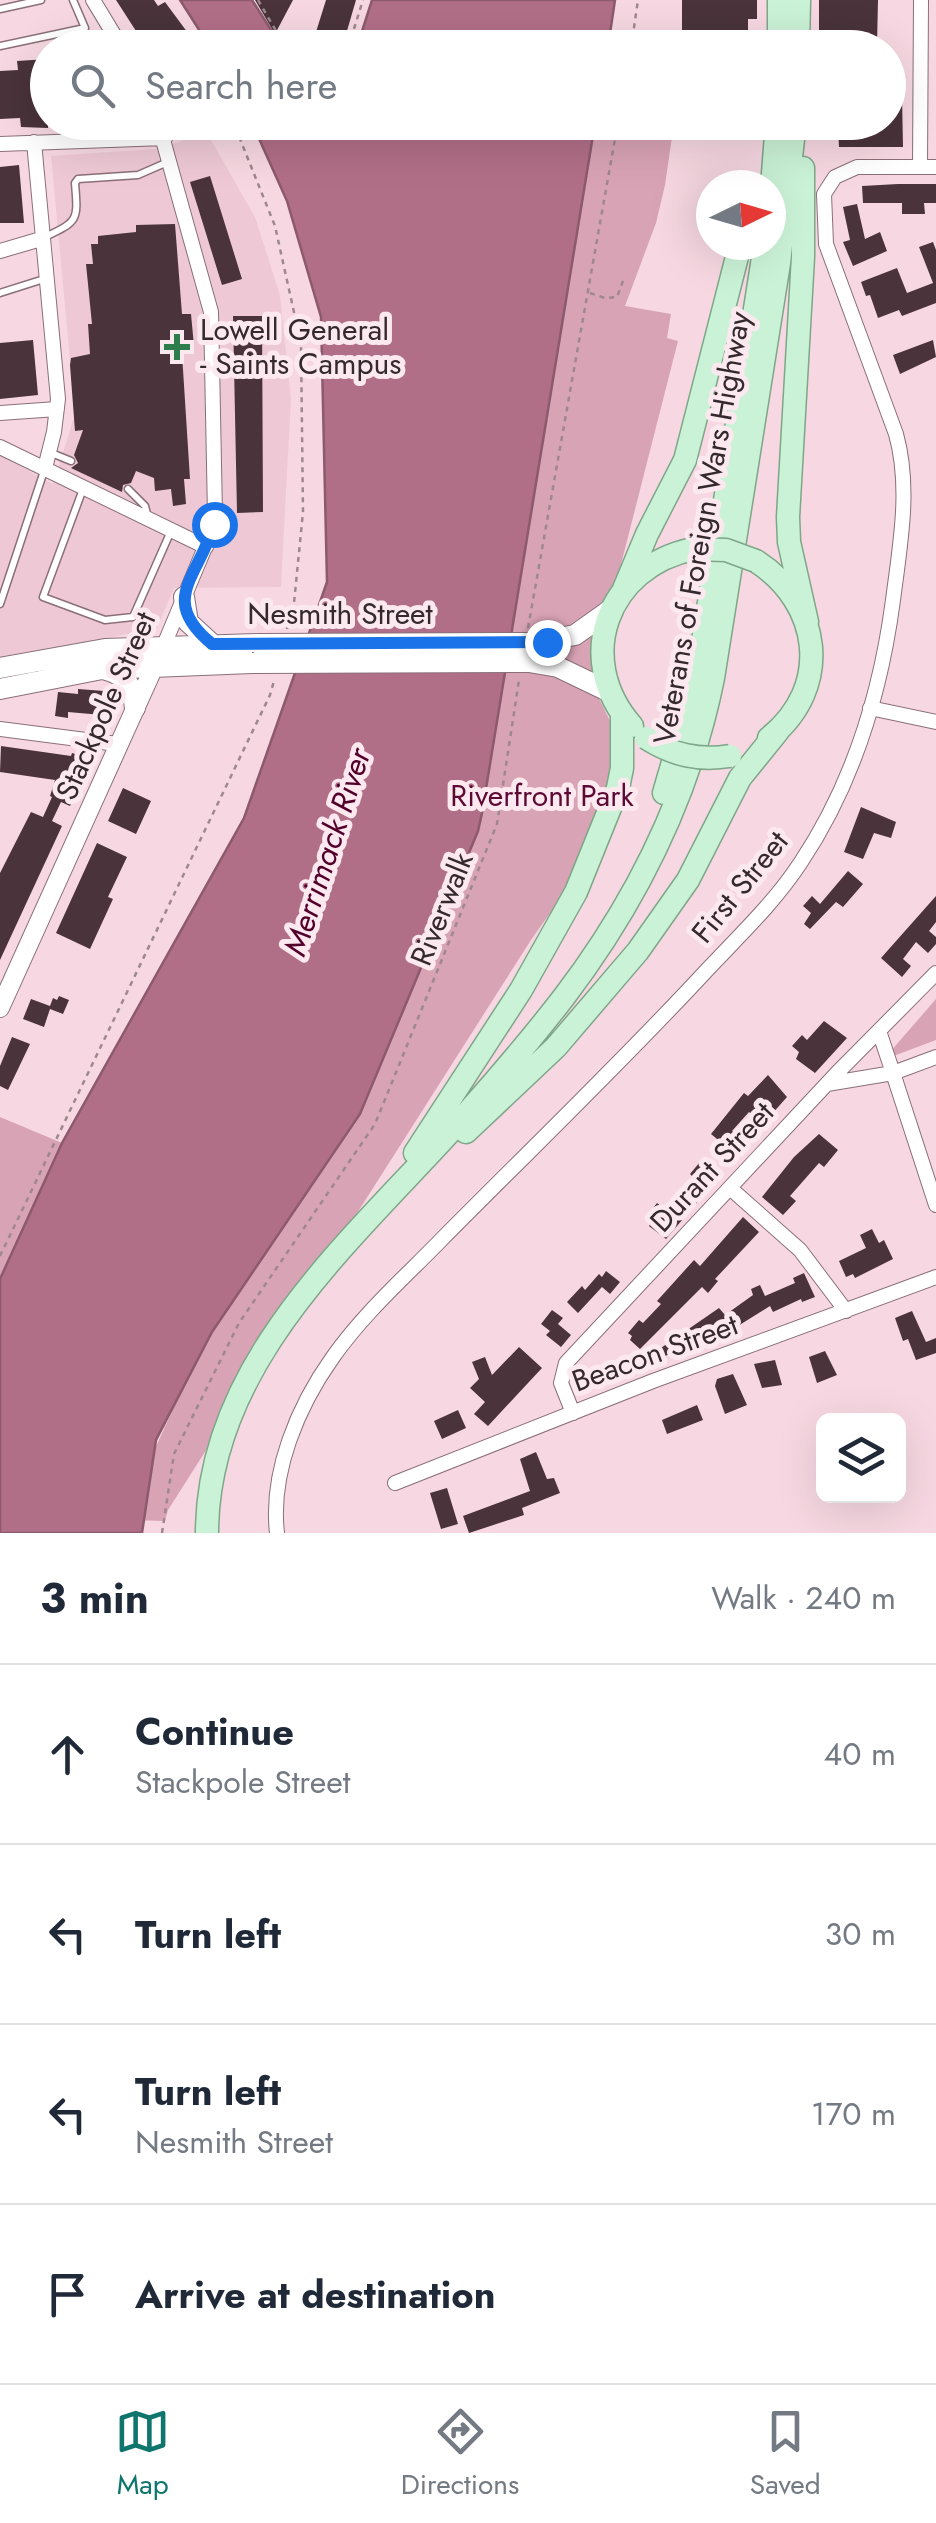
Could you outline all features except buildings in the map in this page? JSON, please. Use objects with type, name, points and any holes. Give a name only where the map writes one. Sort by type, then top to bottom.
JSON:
[{"type":"main road","points":[[779,0],[779,30]]},
{"type":"main road","points":[[798,30],[799,0]]},
{"type":"main road","points":[[767,170],[780,140]]},
{"type":"main road","points":[[777,170],[784,140]]},
{"type":"main road","name":"Veterans of Foreign Wars Highway","points":[[383,1202],[467,1114],[582,972],[635,892],[678,801],[700,736],[713,678],[779,263],[786,140]]},
{"type":"main road","points":[[383,1202],[519,1084],[600,998],[670,907],[740,778],[796,708],[808,680],[812,651],[789,542],[788,517],[803,257],[789,140]]},
{"type":"main road","points":[[736,260],[685,460],[646,534],[605,631],[602,656],[610,692],[622,714],[646,738],[690,757],[730,756],[756,746],[778,731]]},
{"type":"main road","name":"Veterans of Foreign Wars Highway","points":[[207,1533],[217,1450],[246,1380],[289,1315],[582,949],[628,874],[659,806],[686,727],[697,679],[763,260]]},
{"type":"main road","points":[[619,598],[648,566],[662,558],[693,550],[726,550],[756,561],[792,593],[806,622]]},
{"type":"main road","points":[[184,597],[188,622],[212,644]]},
{"type":"main road","name":"Nesmith Street","points":[[0,689],[104,669],[255,653],[529,649],[575,636],[619,598]]},
{"type":"main road","name":"Nesmith Street","points":[[0,668],[105,649],[212,644],[255,653]]},
{"type":"main road","name":"Nesmith Street","points":[[529,649],[610,692]]},
{"type":"main road","points":[[104,669],[124,678],[134,693],[134,708]]},
{"type":"main road","points":[[383,1202],[521,990],[576,892],[618,788],[622,714]]},
{"type":"street","points":[[93,0],[112,30]]},
{"type":"street","points":[[921,0],[920,166],[936,167]]},
{"type":"street","points":[[0,144],[100,140]]},
{"type":"street","name":"Stackpole Street","points":[[0,1008],[164,646],[206,547],[215,515],[213,329],[208,295],[166,140]]},
{"type":"street","points":[[34,142],[58,409],[44,468]]},
{"type":"street","name":"First Street","points":[[276,1533],[276,1488],[281,1466],[310,1394],[332,1359],[395,1286],[626,1055],[765,908],[820,830],[850,767],[870,708],[889,630],[904,498],[902,456],[833,268],[824,237],[822,204],[835,177],[866,167],[920,166]]},
{"type":"street","points":[[0,251],[41,239]]},
{"type":"street","points":[[0,413],[58,409]]},
{"type":"street","points":[[0,446],[206,547]]},
{"type":"street","points":[[870,708],[936,722]]},
{"type":"street","points":[[0,729],[117,744]]},
{"type":"street","name":"Durant Street","points":[[573,1413],[561,1382],[566,1363],[936,973]]},
{"type":"street","points":[[879,1031],[936,1205]]},
{"type":"street","points":[[827,1084],[893,1073],[936,1057]]},
{"type":"street","points":[[730,1188],[800,1250],[846,1311]]},
{"type":"street","name":"Beacon Street","points":[[395,1483],[936,1277]]},
{"type":"lane","points":[[0,9],[41,0]]},
{"type":"lane","points":[[74,0],[85,28]]},
{"type":"lane","points":[[78,30],[107,22]]},
{"type":"lane","points":[[0,46],[30,40]]},
{"type":"lane","points":[[41,239],[73,224],[78,214],[78,179],[138,175],[171,160]]},
{"type":"lane","points":[[0,293],[45,278]]},
{"type":"lane","points":[[49,452],[72,461]]},
{"type":"lane","points":[[0,604],[44,468]]},
{"type":"lane","points":[[83,487],[44,597],[106,620],[133,617],[172,530]]},
{"type":"lane","points":[[128,488],[145,506],[148,519]]},
{"type":"path","points":[[258,0],[276,30]]},
{"type":"path","points":[[354,30],[363,0]]},
{"type":"path","points":[[634,30],[638,0]]},
{"type":"path","points":[[241,140],[276,226],[301,344],[303,512],[294,603],[285,640]]},
{"type":"path","points":[[529,649],[615,140]]},
{"type":"path","points":[[588,292],[605,298],[618,297],[623,281]]},
{"type":"path","points":[[0,1256],[270,695],[275,676]]},
{"type":"path","name":"Riverwalk","points":[[162,1533],[174,1454],[239,1323],[375,1124],[497,824],[519,682]]},
{"type":"shaded area","name":"Lowell General - Saints Campus","points":[[185,140],[211,140],[255,217],[280,295],[291,399],[281,587],[174,588],[157,628],[0,661],[0,455],[53,484],[75,414],[51,156],[156,149]]},
{"type":"green space","name":"Riverfront Park","points":[[569,140],[672,140],[656,223],[625,306],[671,314],[667,338],[678,341],[591,682],[612,725],[619,786],[604,837],[531,940],[168,1510],[165,1521],[128,1520],[134,1494],[200,1351]]},
{"type":"green space","points":[[936,999],[936,1040],[883,1060]]},
{"type":"green space","points":[[0,1117],[62,1143],[0,1279]]},
{"type":"water","points":[[180,0],[252,0],[271,30],[199,30]]},
{"type":"water","points":[[372,0],[615,0],[611,30],[362,30]]},
{"type":"water","name":"Merrimack River","points":[[260,140],[592,140],[482,813],[478,831],[360,1114],[212,1332],[156,1440],[142,1533],[0,1533],[0,1279],[62,1143],[244,818],[327,582],[321,317],[287,201]]},
{"type":"place","name":"Lowell General - Saints Campus","points":[[177,347]]},
{"type":"route","points":[[214,524],[184,597],[188,622],[212,644],[547,642]]}]
